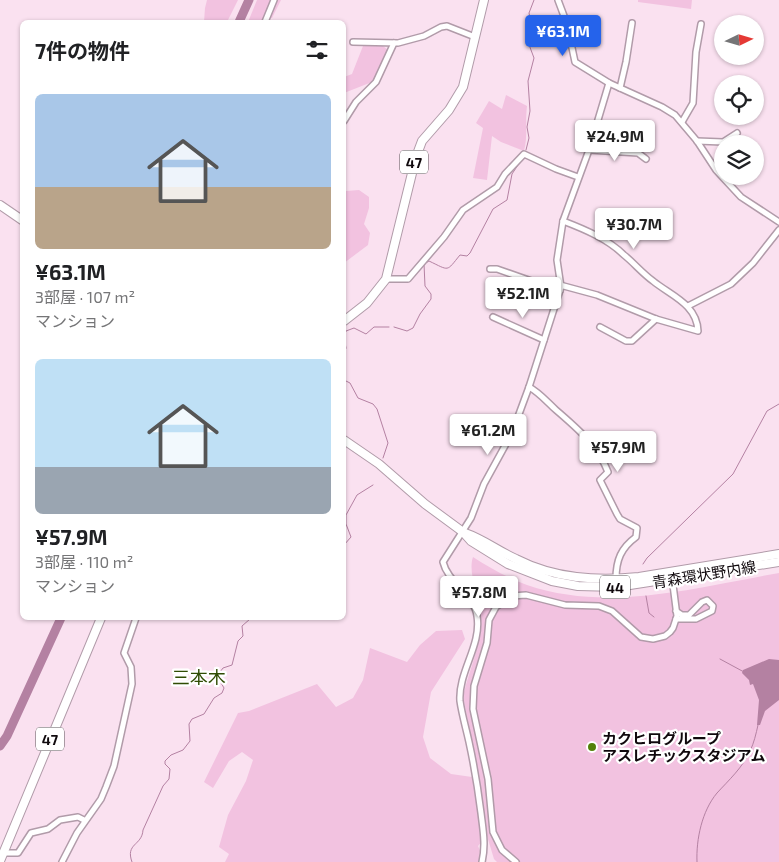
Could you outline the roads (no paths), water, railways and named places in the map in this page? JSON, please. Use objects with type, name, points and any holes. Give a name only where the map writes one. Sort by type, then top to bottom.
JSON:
[{"type":"main road","name":"47","points":[[346,319],[367,303],[386,279],[416,157],[422,141],[457,99],[463,87],[484,0]]},
{"type":"main road","points":[[0,204],[20,219]]},
{"type":"main road","name":"青森環状野内線","points":[[346,441],[379,464],[425,504],[463,532],[470,541],[508,564],[552,581],[596,587],[617,587],[779,554]]},
{"type":"main road","name":"青森環状野内線","points":[[463,532],[529,566],[582,578],[616,579],[671,576],[779,562]]},
{"type":"main road","name":"47","points":[[0,861],[99,620]]},
{"type":"street","points":[[266,20],[274,0]]},
{"type":"street","points":[[558,0],[567,24],[575,62],[609,84],[662,107],[682,122],[716,170],[741,197],[779,222]]},
{"type":"street","points":[[620,88],[632,23]]},
{"type":"street","points":[[682,122],[692,102],[696,52],[701,24]]},
{"type":"street","points":[[353,42],[394,43],[424,36],[447,26],[475,36]]},
{"type":"street","points":[[346,118],[356,102],[376,82],[394,43]]},
{"type":"street","points":[[482,862],[484,840],[480,802],[460,700],[461,684],[476,634],[477,615],[472,602],[446,572],[443,562],[471,518],[484,484],[512,433],[529,387],[560,291],[558,260],[563,221],[589,150],[609,84]]},
{"type":"street","points":[[697,141],[723,142],[737,133]]},
{"type":"street","points":[[589,150],[638,154],[646,159]]},
{"type":"street","points":[[386,279],[408,279],[444,237],[463,210],[497,188],[505,174],[524,154],[556,169],[578,176]]},
{"type":"street","points":[[560,285],[588,292],[656,319],[698,331],[697,324],[688,306],[654,283],[616,248],[583,229],[563,221]]},
{"type":"street","points":[[688,306],[731,284],[753,263],[779,230]]},
{"type":"street","points":[[490,269],[497,269],[560,291]]},
{"type":"street","points":[[493,317],[544,340]]},
{"type":"street","points":[[600,326],[626,341],[632,341],[656,319]]},
{"type":"street","points":[[529,387],[539,393],[588,439],[605,464],[608,472],[600,480],[617,514],[620,519],[637,528],[636,537],[625,544],[622,550],[616,569],[616,579]]},
{"type":"street","points":[[516,862],[502,850],[493,832],[488,779],[473,708],[474,686],[487,644],[489,620],[496,607],[512,596],[526,595],[565,605],[598,606],[612,611],[636,633],[647,638],[665,636],[673,628],[676,619],[671,576]]},
{"type":"street","points":[[676,612],[682,615],[689,615],[707,600],[713,606],[712,611],[707,615],[696,619],[676,619]]},
{"type":"street","points":[[700,604],[702,614],[707,615]]},
{"type":"street","points":[[62,862],[84,820],[101,799],[114,766],[132,684],[132,672],[125,657],[125,647],[135,620]]},
{"type":"street","points":[[4,853],[18,853],[31,833],[48,829],[60,820],[78,817],[84,820]]},
{"type":"waterway","points":[[240,20],[249,0]]},
{"type":"waterway","points":[[526,150],[529,138],[527,127],[530,111],[528,81],[534,58],[528,42],[531,22],[529,13],[534,0]]},
{"type":"waterway","points":[[394,327],[407,331],[413,328],[431,299],[431,294],[425,286],[424,264],[429,261],[447,268],[460,255],[467,256],[470,253],[493,209],[507,200],[512,174],[520,162]]},
{"type":"waterway","points":[[346,331],[354,328],[366,334],[374,327],[389,327]]},
{"type":"waterway","points":[[346,381],[350,383],[358,398],[373,404],[377,409],[388,443],[383,458]]},
{"type":"waterway","points":[[643,564],[733,474],[767,411],[779,404]]},
{"type":"waterway","points":[[346,515],[357,495],[373,485]]},
{"type":"waterway","points":[[346,515],[346,524]]},
{"type":"waterway","points":[[346,524],[351,537],[346,543]]},
{"type":"waterway","points":[[646,596],[649,613],[654,617]]},
{"type":"waterway","points":[[0,746],[7,736],[60,620]]},
{"type":"waterway","points":[[132,862],[130,856],[132,848],[140,839],[163,786],[169,779],[170,769],[165,764],[165,761],[171,755],[183,750],[190,741],[189,724],[192,719],[204,714],[214,698],[222,693],[224,688],[217,676],[223,668],[232,665],[238,641],[243,636],[242,626],[249,620]]},
{"type":"waterway","points":[[720,659],[744,672]]},
{"type":"waterway","points":[[697,862],[699,835],[707,808],[717,793],[744,762],[754,742],[758,725]]},
{"type":"place","name":"カクヒログループ アスレチックスタジアム","points":[[592,747]]},
{"type":"district","name":"三本木","points":[[199,677]]}]
